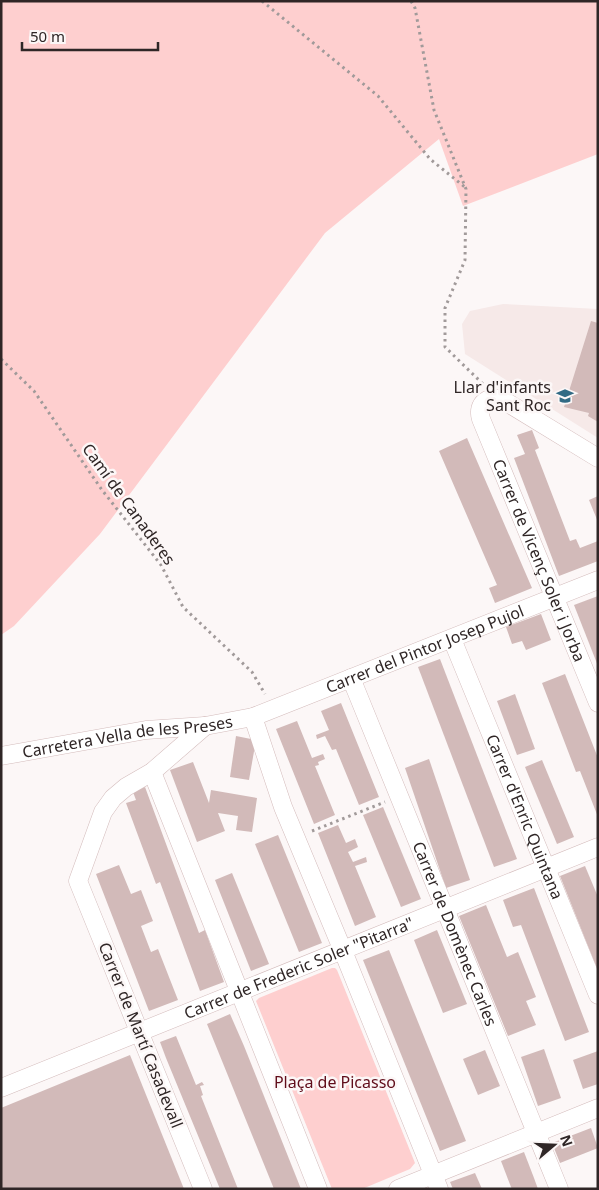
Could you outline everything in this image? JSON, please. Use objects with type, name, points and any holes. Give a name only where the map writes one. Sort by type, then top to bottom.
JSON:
[{"type":"street","name":"Carrer de Vicenç Soler i Jorba","points":[[496,398],[483,402],[480,408],[481,419],[598,703]]},
{"type":"street","points":[[496,398],[503,400],[598,458]]},
{"type":"street","name":"Carrer del Pintor Josep Pujol","points":[[252,717],[598,580]]},
{"type":"street","name":"Carrer d'Enric Quintana","points":[[452,638],[598,994]]},
{"type":"street","name":"Carrer de Domènec Carles","points":[[351,678],[559,1189]]},
{"type":"street","points":[[252,717],[275,785],[344,951],[436,1182]]},
{"type":"street","name":"Carretera Vella de les Preses","points":[[1,756],[146,730],[205,726],[252,717]]},
{"type":"street","points":[[205,726],[152,772],[318,1189]]},
{"type":"street","name":"Carrer de Martí Casadevall","points":[[152,772],[126,787],[113,798],[103,812],[78,882],[203,1189]]},
{"type":"street","name":"Carrer de Frederic Soler \"Pitarra\"","points":[[1,1088],[446,910],[598,847]]},
{"type":"street","points":[[398,1189],[436,1182],[537,1133],[598,1108]]},
{"type":"path","points":[[262,1],[378,96],[430,159],[466,189]]},
{"type":"path","points":[[410,1],[415,8],[434,110],[466,189],[465,260],[444,308],[445,346],[496,398]]},
{"type":"path","name":"Camí de Canaderes","points":[[1,359],[34,391],[102,490],[161,565],[182,607],[252,672],[264,691],[271,710]]},
{"type":"path","points":[[296,838],[399,796]]},
{"type":"shaded area","name":"Llar d'infants Sant Roc","points":[[503,304],[598,309],[598,438],[465,354],[462,324],[470,311]]},
{"type":"green space","points":[[1,1],[598,1],[598,154],[463,206],[439,139],[325,233],[100,534],[14,626],[1,635]]},
{"type":"green space","name":"Plaça de Picasso","points":[[332,968],[337,970],[415,1163],[410,1169],[362,1189],[332,1189],[256,1001],[259,998]]},
{"type":"building","points":[[591,321],[598,323],[598,422],[588,416],[589,413],[564,407]]},
{"type":"building","points":[[532,430],[539,448],[535,450],[570,541],[576,539],[580,548],[598,541],[598,561],[559,576],[514,458],[525,454],[517,435]]},
{"type":"building","points":[[467,438],[532,588],[495,603],[489,588],[497,585],[439,451]]},
{"type":"building","points":[[598,496],[598,522],[589,500]]},
{"type":"building","points":[[598,596],[598,666],[574,605]]},
{"type":"building","points":[[541,614],[551,640],[526,650],[522,641],[512,644],[506,627]]},
{"type":"building","points":[[440,659],[517,859],[494,867],[418,667]]},
{"type":"building","points":[[565,674],[598,758],[598,817],[580,771],[576,772],[542,683]]},
{"type":"building","points":[[515,694],[535,749],[517,755],[497,701]]},
{"type":"building","points":[[341,703],[379,797],[359,805],[336,749],[332,750],[325,736],[317,739],[316,735],[329,730],[321,711]]},
{"type":"building","points":[[297,721],[312,758],[323,754],[325,759],[318,762],[319,765],[315,766],[335,815],[314,824],[276,729]]},
{"type":"building","points":[[236,736],[256,740],[249,780],[230,777]]},
{"type":"building","points":[[429,759],[470,880],[446,888],[405,768]]},
{"type":"building","points":[[542,760],[574,837],[557,844],[525,767]]},
{"type":"building","points":[[193,762],[209,803],[211,790],[257,798],[252,832],[236,830],[238,816],[218,813],[225,831],[197,842],[170,770]]},
{"type":"building","points":[[145,787],[199,933],[205,930],[224,982],[200,991],[160,882],[156,884],[126,803],[136,800],[133,792]]},
{"type":"building","points":[[383,807],[421,899],[401,907],[363,815]]},
{"type":"building","points":[[338,825],[346,843],[355,839],[358,847],[348,852],[353,862],[366,857],[367,862],[355,866],[376,917],[355,926],[318,833]]},
{"type":"building","points":[[278,835],[322,943],[299,952],[255,844]]},
{"type":"building","points":[[119,865],[131,894],[141,890],[153,921],[141,926],[151,952],[158,949],[178,1000],[149,1011],[96,874]]},
{"type":"building","points":[[585,866],[598,897],[598,971],[560,876]]},
{"type":"building","points":[[232,873],[269,964],[251,971],[215,880]]},
{"type":"building","points":[[534,888],[589,1032],[565,1041],[521,925],[513,927],[503,900]]},
{"type":"building","points":[[486,905],[507,957],[518,952],[536,997],[526,1001],[536,1025],[508,1036],[459,916]]},
{"type":"building","points":[[437,930],[467,1004],[443,1013],[414,940]]},
{"type":"building","points":[[389,950],[466,1141],[440,1151],[363,960]]},
{"type":"building","points":[[230,1014],[301,1189],[274,1189],[207,1024]]},
{"type":"building","points":[[176,1036],[196,1085],[202,1082],[204,1085],[200,1086],[203,1095],[201,1096],[238,1189],[220,1189],[166,1058],[160,1042]]},
{"type":"building","points":[[544,1049],[561,1098],[538,1106],[521,1057]]},
{"type":"building","points":[[485,1050],[500,1086],[478,1095],[463,1059]]},
{"type":"building","points":[[598,1051],[598,1084],[583,1089],[573,1060]]},
{"type":"building","points":[[130,1055],[184,1189],[1,1189],[1,1108]]},
{"type":"building","points":[[591,1128],[598,1148],[560,1163],[552,1143]]},
{"type":"building","points":[[524,1152],[538,1189],[512,1189],[501,1161]]},
{"type":"building","points":[[475,1173],[482,1189],[453,1189],[450,1182]]},
{"type":"place","name":"Llar d'infants Sant Roc","points":[[565,396]]}]
